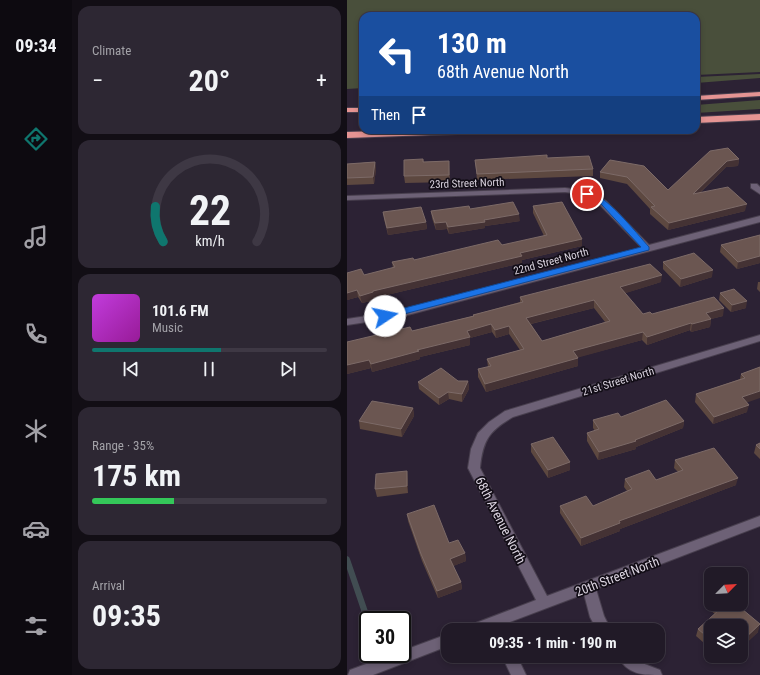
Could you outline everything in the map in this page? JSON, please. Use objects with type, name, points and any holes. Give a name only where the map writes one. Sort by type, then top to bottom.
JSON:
[{"type":"highway","points":[[700,98],[760,94]]},
{"type":"highway","points":[[347,110],[359,110]]},
{"type":"highway","points":[[700,120],[760,117]]},
{"type":"highway","points":[[347,135],[375,134]]},
{"type":"street","points":[[754,186],[760,192]]},
{"type":"street","name":"23rd Street North","points":[[347,198],[565,190],[587,194],[603,203],[647,248]]},
{"type":"street","name":"22nd Street North","points":[[347,322],[400,314],[760,219]]},
{"type":"street","name":"21st Street North","points":[[482,435],[491,424],[509,414],[760,338]]},
{"type":"street","name":"68th Avenue North","points":[[482,435],[475,449],[474,468],[544,603]]},
{"type":"street","name":"20th Street North","points":[[504,623],[544,603],[760,521]]},
{"type":"street","points":[[589,587],[597,617],[600,623]]},
{"type":"street","points":[[355,675],[441,643]]},
{"type":"street","points":[[513,663],[519,675]]},
{"type":"street","points":[[632,663],[637,668],[655,675]]},
{"type":"green space","points":[[347,0],[760,0],[760,72],[700,75],[700,12],[359,12],[359,88],[347,89]]},
{"type":"green space","points":[[760,74],[760,78],[700,83],[700,77]]},
{"type":"green space","points":[[760,100],[760,109],[700,113],[700,105]]},
{"type":"building","points":[[728,148],[739,159],[727,161],[693,194],[728,187],[747,204],[669,223],[651,207],[655,206],[627,177],[600,172],[610,160],[644,166],[668,190],[710,151]]},
{"type":"building","points":[[547,155],[547,158],[589,156],[593,169],[477,174],[475,160]]},
{"type":"building","points":[[423,159],[423,162],[449,161],[449,175],[404,176],[404,160]]},
{"type":"building","points":[[375,162],[373,177],[347,178],[347,164]]},
{"type":"building","points":[[513,202],[519,214],[484,220],[485,222],[448,227],[446,222],[435,223],[431,211],[469,206],[470,209]]},
{"type":"building","points":[[562,202],[582,239],[520,253],[522,256],[373,291],[360,296],[357,290],[347,293],[347,273],[361,269],[364,275],[395,267],[392,262],[413,258],[414,260],[498,240],[502,245],[547,235],[533,206]]},
{"type":"building","points":[[421,207],[426,222],[387,228],[383,212]]},
{"type":"building","points":[[760,235],[760,256],[738,262],[721,245]]},
{"type":"building","points":[[694,253],[713,270],[681,279],[663,262]]},
{"type":"building","points":[[650,264],[662,275],[620,287],[643,314],[650,312],[652,314],[714,297],[724,308],[706,313],[711,319],[691,323],[647,337],[643,332],[573,351],[578,358],[485,384],[478,369],[491,366],[487,359],[524,349],[509,326],[495,330],[491,324],[467,331],[470,337],[417,350],[419,351],[371,364],[369,360],[347,365],[347,342],[410,327],[412,331],[474,316],[473,315],[523,302],[520,297]],"holes":[[[594,300],[610,321],[542,341],[526,318]]]},
{"type":"building","points":[[734,289],[747,301],[732,305],[720,293]]},
{"type":"building","points":[[760,367],[760,391],[742,397],[749,405],[714,417],[696,394],[745,378],[741,374]]},
{"type":"building","points":[[441,368],[458,381],[468,381],[462,394],[448,392],[439,398],[418,382]]},
{"type":"building","points":[[666,400],[684,421],[635,440],[636,441],[599,452],[587,433],[599,429],[593,420],[618,413],[621,417]]},
{"type":"building","points":[[372,401],[413,408],[401,429],[359,421]]},
{"type":"building","points":[[553,437],[570,462],[548,470],[531,444]]},
{"type":"building","points":[[760,443],[760,449],[756,445]]},
{"type":"building","points":[[714,448],[738,478],[619,521],[620,523],[581,538],[560,506],[586,496],[593,506],[632,489],[625,479],[649,470],[656,480],[683,470],[675,460]]},
{"type":"building","points":[[407,471],[407,486],[375,489],[376,474]]},
{"type":"building","points":[[434,505],[449,543],[458,540],[465,553],[450,559],[461,582],[437,591],[421,554],[407,514]]},
{"type":"building","points":[[718,611],[744,611],[760,624],[748,635],[748,619],[709,619]]},
{"type":"building","points":[[704,624],[704,634],[698,629]]},
{"type":"waterway","points":[[347,559],[364,611]]},
{"type":"route","points":[[385,316],[400,314],[647,248],[603,203],[587,194]]}]
